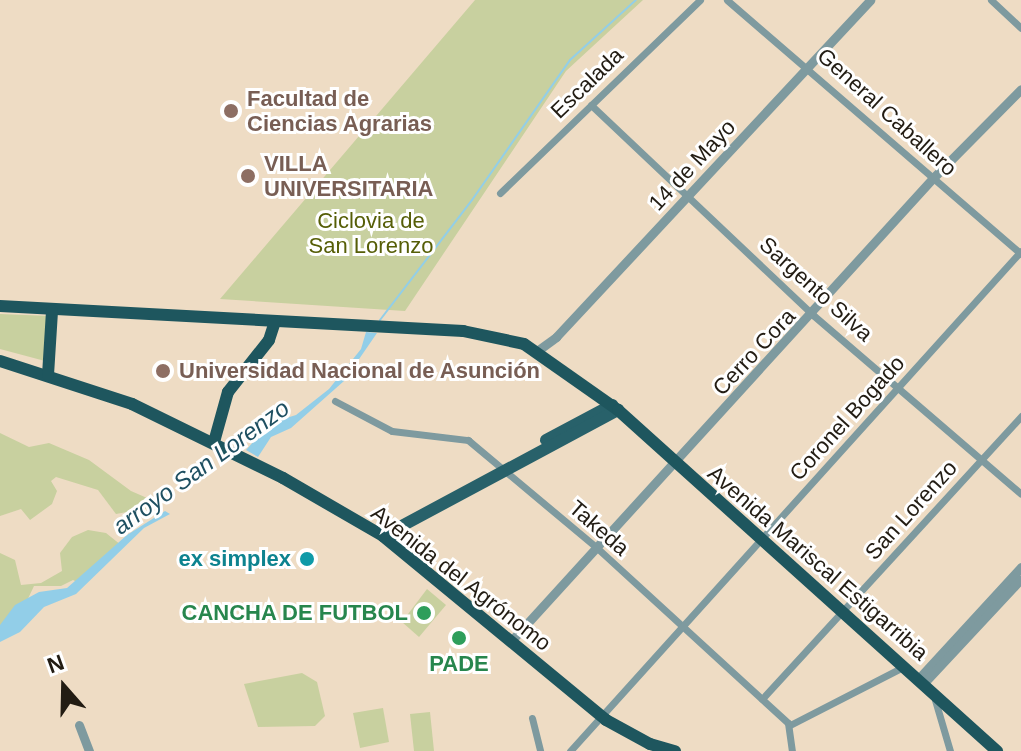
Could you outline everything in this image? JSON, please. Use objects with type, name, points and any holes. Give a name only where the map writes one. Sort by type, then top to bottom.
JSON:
[{"type":"highway","points":[[0,306],[488,333],[537,351]]},
{"type":"highway","points":[[48,375],[52,311]]},
{"type":"highway","points":[[215,442],[228,392],[269,340],[275,322]]},
{"type":"highway","name":"Avenida Mariscal Estigarribia","points":[[537,351],[615,408],[761,541],[924,682],[997,751]]},
{"type":"highway","name":"Avenida del Agrónomo","points":[[0,361],[132,404],[215,442],[283,478],[383,536],[601,715],[650,744],[675,751]]},
{"type":"main road","points":[[383,536],[615,408]]},
{"type":"street","name":"Escalada","points":[[500,193],[700,0]]},
{"type":"street","name":"General Caballero","points":[[727,0],[809,67],[1021,252]]},
{"type":"street","name":"14 de Mayo","points":[[537,351],[556,337],[870,0]]},
{"type":"street","points":[[991,0],[1021,28]]},
{"type":"street","name":"Cerro Cora","points":[[512,640],[813,315],[933,178],[1021,89]]},
{"type":"street","name":"Sargento Silva","points":[[591,105],[813,315],[1021,494]]},
{"type":"street","name":"Coronel Bogado","points":[[570,751],[1021,252]]},
{"type":"street","name":"Takeda","points":[[335,401],[392,431],[463,436],[596,547],[790,725]]},
{"type":"street","name":"San Lorenzo","points":[[762,699],[1021,416]]},
{"type":"street","points":[[924,682],[1021,567]]},
{"type":"street","points":[[924,682],[1021,579]]},
{"type":"street","points":[[792,751],[790,725],[905,666]]},
{"type":"street","points":[[924,682],[945,720],[950,751]]},
{"type":"street","points":[[532,718],[540,751]]},
{"type":"street","points":[[79,725],[89,751]]},
{"type":"green space","name":"Ciclovia de San Lorenzo","points":[[475,0],[643,0],[566,71],[405,311],[220,299]]},
{"type":"green space","points":[[0,314],[50,316],[45,361],[0,349]]},
{"type":"green space","points":[[0,433],[29,447],[49,443],[89,460],[131,491],[154,501],[154,507],[116,514],[98,490],[56,477],[51,481],[57,491],[52,504],[30,520],[21,509],[0,516]]},
{"type":"green space","points":[[88,530],[106,533],[121,545],[81,584],[73,580],[61,586],[34,586],[24,607],[0,627],[0,553],[15,560],[21,585],[41,583],[62,571],[60,553],[72,537]]},
{"type":"green space","name":"CANCHA DE FUTBOL","points":[[427,589],[446,605],[419,637],[402,622]]},
{"type":"green space","points":[[302,673],[317,682],[325,716],[315,726],[258,727],[244,684]]},
{"type":"green space","points":[[383,708],[389,742],[360,748],[353,713]]},
{"type":"green space","points":[[430,712],[434,751],[414,751],[410,714]]},
{"type":"water","points":[[366,332],[377,333],[344,381],[291,428],[271,437],[258,457],[246,450],[270,423],[296,415],[329,389],[361,349]]},
{"type":"water","points":[[165,511],[170,514],[144,528],[76,594],[44,607],[20,632],[0,642],[0,625],[15,605],[39,592],[67,588],[127,535]]},
{"type":"waterway","name":"arroyo San Lorenzo","points":[[380,320],[472,200],[570,60],[636,0]]},
{"type":"place","name":"Facultad de Ciencias Agrarias","points":[[231,111]]},
{"type":"place","name":"VILLA UNIVERSITARIA","points":[[248,176]]},
{"type":"place","name":"Universidad Nacional de Asunción","points":[[163,371]]},
{"type":"place","name":"ex simplex","points":[[307,559]]},
{"type":"place","name":"CANCHA DE FUTBOL","points":[[424,613]]},
{"type":"place","name":"PADE","points":[[459,638]]}]
